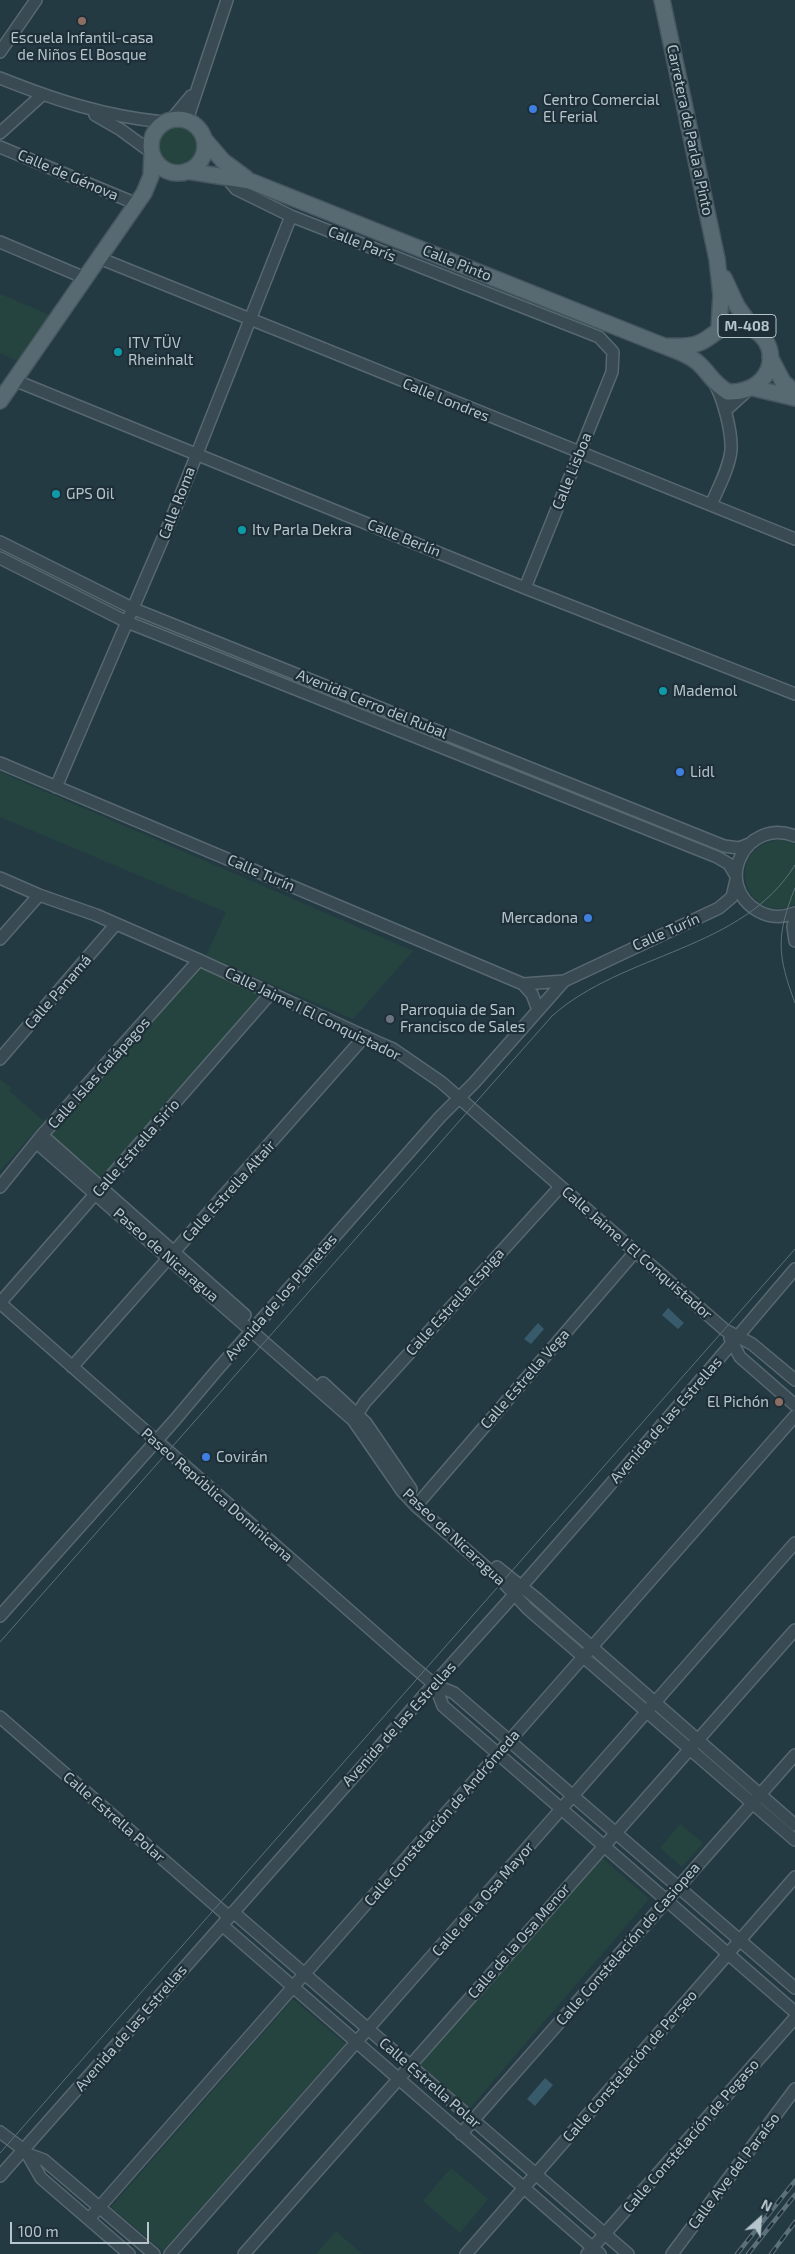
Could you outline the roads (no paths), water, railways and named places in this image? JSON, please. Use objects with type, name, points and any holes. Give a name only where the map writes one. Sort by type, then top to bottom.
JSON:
[{"type":"main road","name":"Carretera de Parla a Pinto","points":[[662,0],[717,259],[722,295],[714,333]]},
{"type":"main road","points":[[0,401],[140,198],[151,176],[152,135],[174,120],[202,132],[205,140],[202,158],[197,165],[184,172],[160,180],[140,198]]},
{"type":"main road","name":"Calle Pinto","points":[[205,140],[223,161],[250,181]]},
{"type":"main road","points":[[152,153],[159,166],[166,170],[184,172]]},
{"type":"main road","name":"Calle Pinto","points":[[184,172],[250,181],[664,346],[695,360],[704,369]]},
{"type":"main road","name":"Carretera de Parla a Pinto","points":[[717,259],[737,306],[753,328]]},
{"type":"main road","name":"M-408","points":[[704,369],[702,359],[704,347],[714,333],[731,325],[753,328],[763,337],[770,357],[783,382],[795,392]]},
{"type":"main road","points":[[664,346],[685,347],[714,333]]},
{"type":"main road","name":"M-408","points":[[750,390],[764,378],[770,366],[770,357]]},
{"type":"main road","points":[[704,369],[716,386],[728,392],[750,390],[795,398]]},
{"type":"street","points":[[0,52],[36,0]]},
{"type":"street","points":[[0,78],[42,95],[85,109],[125,118],[174,120],[198,84],[227,0]]},
{"type":"street","points":[[0,133],[42,95]]},
{"type":"street","points":[[85,109],[121,130],[152,153]]},
{"type":"street","name":"Calle de Génova","points":[[0,147],[140,198]]},
{"type":"street","name":"Calle París","points":[[224,176],[236,188],[291,216],[599,338],[613,352]]},
{"type":"street","name":"Calle Roma","points":[[56,787],[134,609],[291,216]]},
{"type":"street","points":[[0,242],[85,278]]},
{"type":"street","name":"Calle Londres","points":[[99,258],[795,539]]},
{"type":"street","name":"Calle Lisboa","points":[[525,588],[612,372],[613,352]]},
{"type":"street","name":"Calle Berlín","points":[[14,380],[525,588],[795,694]]},
{"type":"street","points":[[711,505],[726,469],[731,450],[725,411],[716,386]]},
{"type":"street","points":[[725,411],[750,390]]},
{"type":"street","name":"Avenida Cerro del Rubal","points":[[0,542],[134,609],[724,846],[739,848],[749,844]]},
{"type":"street","name":"Avenida Cerro del Rubal","points":[[0,558],[127,622],[717,858],[729,864],[744,899],[761,912],[773,917],[795,914]]},
{"type":"street","name":"Calle Turín","points":[[0,763],[523,984],[564,980],[724,906],[735,892],[741,855],[749,844]]},
{"type":"street","points":[[749,844],[766,834],[792,832]]},
{"type":"street","name":"Calle Jaime I El Conquistador","points":[[0,878],[116,924],[199,960],[393,1049],[441,1082],[460,1098],[725,1330],[735,1340],[743,1360],[795,1405]]},
{"type":"street","points":[[0,939],[39,895]]},
{"type":"street","points":[[795,918],[793,927],[795,941]]},
{"type":"street","name":"Calle Panamá","points":[[0,1059],[116,924]]},
{"type":"street","name":"Calle Islas Galápagos","points":[[0,1187],[40,1139],[199,960]]},
{"type":"street","name":"Avenida de los Planetas","points":[[0,1616],[440,1117],[460,1098],[564,980]]},
{"type":"street","points":[[523,984],[532,994],[538,1010]]},
{"type":"street","name":"Calle Estrella Sirio","points":[[0,1303],[271,993]]},
{"type":"street","name":"Calle Estrella Altair","points":[[72,1367],[365,1036]]},
{"type":"street","name":"Paseo de Nicaragua","points":[[40,1139],[355,1417],[408,1486],[418,1503],[518,1590],[592,1647],[698,1739],[795,1840]]},
{"type":"street","name":"Calle Estrella Espiga","points":[[355,1417],[560,1186]]},
{"type":"street","name":"Calle Estrella Vega","points":[[418,1503],[635,1252]]},
{"type":"street","name":"Avenida de las Estrellas","points":[[0,2176],[25,2152],[228,1918],[448,1670],[795,1269]]},
{"type":"street","name":"Paseo República Dominicana","points":[[0,1303],[434,1684],[454,1693],[795,1988]]},
{"type":"street","name":"Calle Jaime I El Conquistador","points":[[735,1340],[757,1348],[795,1380]]},
{"type":"street","name":"Calle Constelación de Andrómeda","points":[[89,2219],[795,1416]]},
{"type":"street","name":"Calle de la Osa Mayor","points":[[170,2254],[795,1543]]},
{"type":"street","name":"Paseo de Nicaragua","points":[[518,1590],[583,1657],[688,1748],[756,1799],[795,1825]]},
{"type":"street","name":"Calle de la Osa Menor","points":[[244,2254],[688,1748],[795,1630]]},
{"type":"street","name":"Paseo República Dominicana","points":[[434,1684],[443,1706],[795,2012]]},
{"type":"street","name":"Calle Estrella Polar","points":[[0,1717],[228,1918],[293,1987],[524,2188],[593,2252]]},
{"type":"street","name":"Calle Constelación de Casiopea","points":[[462,2134],[795,1755]]},
{"type":"street","name":"Calle Constelación de Perseo","points":[[466,2254],[795,1877]]},
{"type":"street","name":"Calle Estrella Polar","points":[[228,1918],[305,1974],[628,2254]]},
{"type":"street","name":"Calle Constelación de Pegaso","points":[[593,2252],[605,2234],[795,2018]]},
{"type":"street","name":"Calle Ave del Paraíso","points":[[672,2254],[795,2089]]},
{"type":"street","points":[[0,2132],[25,2152],[44,2160],[154,2254]]},
{"type":"street","points":[[25,2152],[41,2178],[129,2254]]},
{"type":"water","points":[[668,1308],[684,1323],[678,1329],[662,1315]]},
{"type":"water","points":[[538,1323],[544,1329],[531,1344],[524,1339]]},
{"type":"water","points":[[545,2078],[553,2085],[535,2106],[527,2099]]},
{"type":"tram line","points":[[0,1642],[552,1016],[581,995],[613,978],[714,934],[745,916],[772,894],[795,865]]},
{"type":"tram line","points":[[795,888],[784,919],[781,945],[785,971],[795,1003]]},
{"type":"tram line","points":[[0,2153],[795,1249]]},
{"type":"railway","points":[[737,2254],[795,2181]]},
{"type":"railway","points":[[748,2254],[795,2195]]},
{"type":"railway","points":[[771,2254],[795,2222]]},
{"type":"place","name":"Escuela Infantil-casa de Niños El Bosque","points":[[82,21]]},
{"type":"place","name":"Centro Comercial El Ferial","points":[[533,109]]},
{"type":"place","name":"ITV TÜV Rheinhalt","points":[[118,352]]},
{"type":"place","name":"GPS Oil","points":[[56,494]]},
{"type":"place","name":"Itv Parla Dekra","points":[[242,530]]},
{"type":"place","name":"Mademol","points":[[663,691]]},
{"type":"place","name":"Lidl","points":[[680,772]]},
{"type":"place","name":"Mercadona","points":[[588,918]]},
{"type":"place","name":"Parroquia de San Francisco de Sales","points":[[390,1019]]},
{"type":"place","name":"El Pichón","points":[[779,1402]]},
{"type":"place","name":"Covirán","points":[[206,1457]]}]
